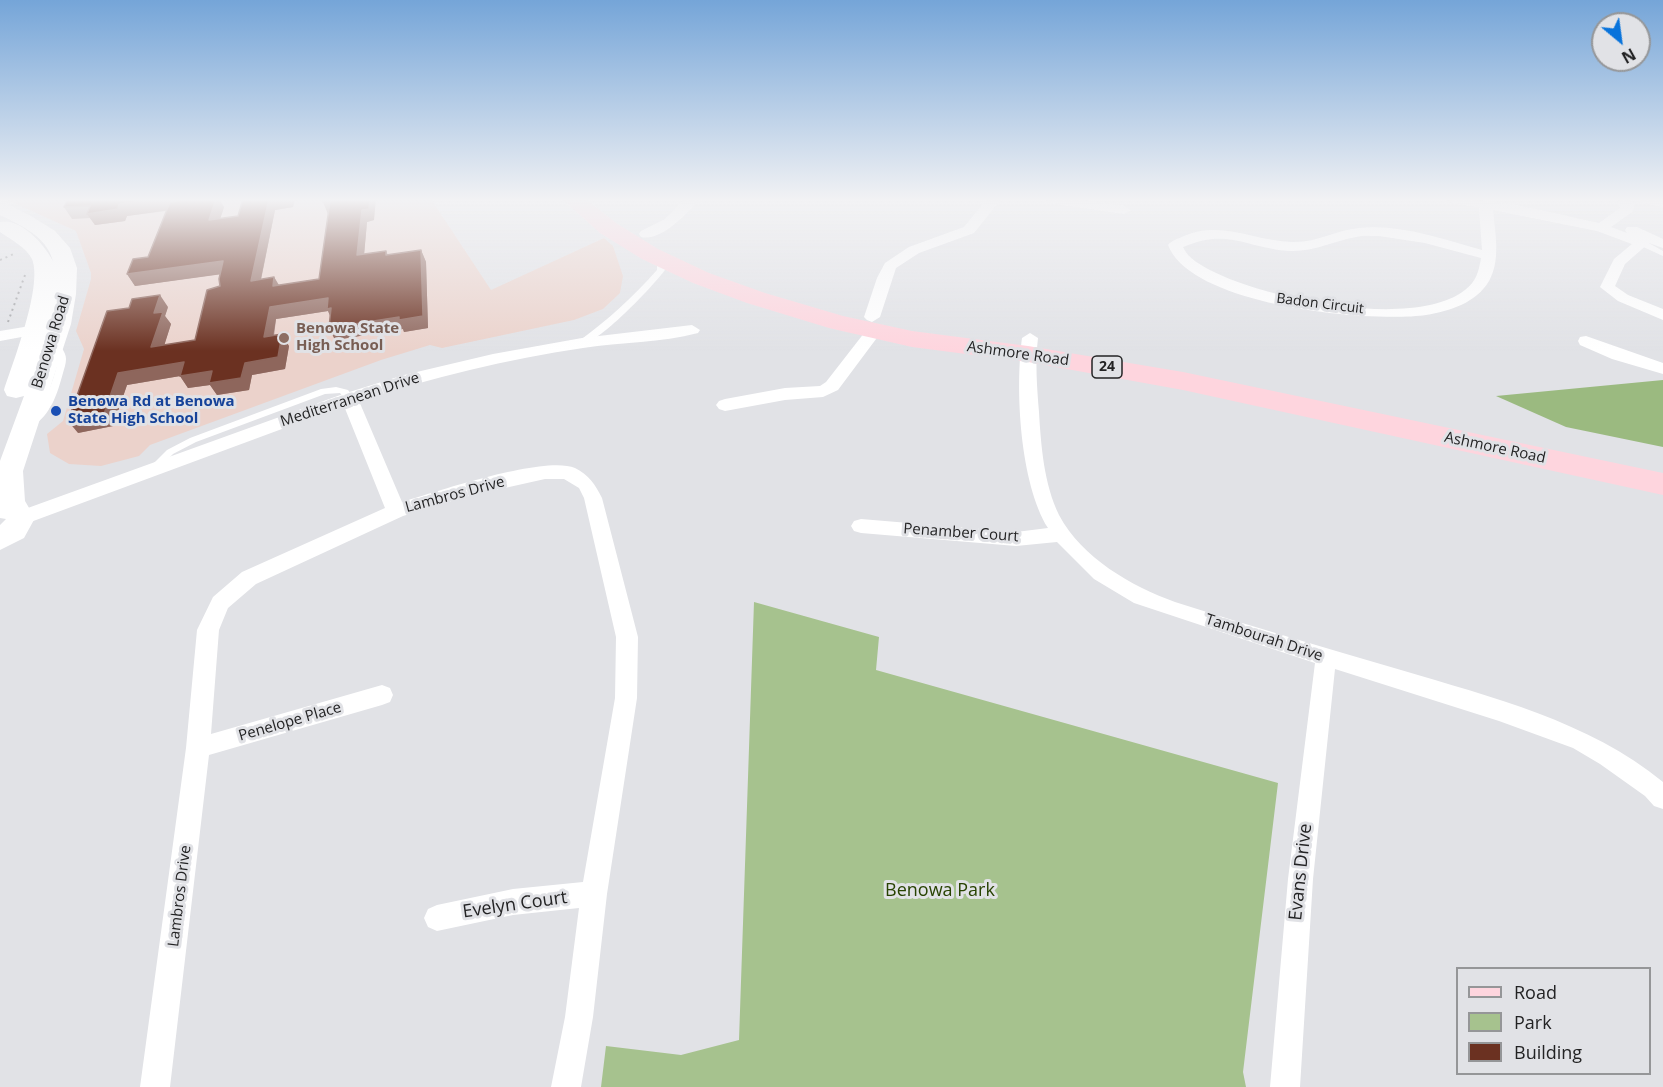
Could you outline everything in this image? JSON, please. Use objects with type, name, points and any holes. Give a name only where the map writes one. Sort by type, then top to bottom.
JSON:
[{"type":"main road","name":"Benowa Road","points":[[11,511],[10,472],[25,428],[48,333],[43,259],[35,250]]},
{"type":"main road","name":"Benowa Road","points":[[0,441],[48,333],[68,279],[61,250]]},
{"type":"main road","name":"Ashmore Road","points":[[646,250],[701,278],[756,298],[873,324],[948,344],[1029,346],[1131,354],[1663,465]]},
{"type":"main road","name":"Ashmore Road","points":[[675,250],[705,266],[753,285],[873,324]]},
{"type":"main road","name":"Ashmore Road","points":[[1029,346],[1663,484]]},
{"type":"main road","points":[[0,539],[14,530],[11,511]]},
{"type":"street","points":[[725,405],[785,394],[823,391],[832,386],[873,324],[884,278],[890,266],[917,250]]},
{"type":"street","name":"Badon Circuit","points":[[1177,250],[1180,256],[1196,268],[1256,294],[1284,302],[1355,310],[1426,310],[1454,303],[1477,288],[1487,270],[1489,250]]},
{"type":"street","name":"Badon Circuit","points":[[1466,250],[1489,256]]},
{"type":"street","points":[[1634,250],[1619,262],[1607,287],[1623,298],[1663,315]]},
{"type":"street","name":"Mediterranean Drive","points":[[11,511],[150,472],[349,398],[410,379],[494,359],[582,343],[692,330]]},
{"type":"street","points":[[3,332],[48,333]]},
{"type":"street","points":[[1586,341],[1618,355],[1663,369]]},
{"type":"street","name":"Tambourah Drive","points":[[1029,346],[1035,465],[1045,504],[1061,534],[1085,560],[1128,590],[1175,609],[1327,659],[1499,711],[1584,742],[1653,788],[1663,798]]},
{"type":"street","points":[[349,398],[396,511]]},
{"type":"street","name":"Lambros Drive","points":[[155,1087],[198,748],[208,630],[220,603],[249,578],[396,511],[469,489],[545,472],[568,473],[586,484],[593,498],[627,637],[626,698],[594,894],[579,1017],[566,1087]]},
{"type":"street","name":"Penamber Court","points":[[861,526],[1016,539],[1061,534]]},
{"type":"street","name":"Evans Drive","points":[[1285,1087],[1293,949],[1311,774],[1327,659]]},
{"type":"street","name":"Penelope Place","points":[[198,748],[382,695]]},
{"type":"street","name":"Evelyn Court","points":[[437,918],[513,902],[594,894]]},
{"type":"lane","points":[[582,343],[607,326],[638,297],[661,270],[660,258]]},
{"type":"path","points":[[0,260],[15,253]]},
{"type":"path","points":[[3,332],[24,275],[28,275]]},
{"type":"shaded area","name":"Benowa State High School","points":[[83,250],[464,250],[491,290],[579,250],[614,250],[623,276],[620,293],[603,309],[574,320],[442,348],[430,345],[381,360],[150,445],[139,456],[101,466],[69,464],[50,453],[47,434],[63,421],[84,349],[76,331],[91,273]]},
{"type":"green space","points":[[1663,380],[1663,447],[1566,427],[1496,396]]},
{"type":"green space","name":"Benowa Park","points":[[754,602],[879,637],[876,670],[1278,783],[1243,1072],[1246,1087],[601,1087],[606,1046],[681,1055],[739,1040]]},
{"type":"building","points":[[151,250],[258,250],[251,281],[274,277],[273,286],[319,279],[323,250],[358,250],[357,255],[386,251],[386,255],[421,250],[423,316],[399,320],[399,317],[329,328],[331,308],[327,309],[328,298],[270,307],[264,337],[282,334],[278,357],[245,363],[241,378],[209,383],[212,371],[180,376],[184,362],[118,373],[104,414],[68,421],[107,311],[129,308],[132,299],[160,295],[154,313],[163,312],[151,347],[195,340],[207,290],[220,286],[219,279],[223,261],[127,274],[133,259],[148,257]]},
{"type":"place","name":"Benowa State High School","points":[[284,338]]},
{"type":"place","name":"Benowa Rd at Benowa State High School","points":[[56,411]]}]
